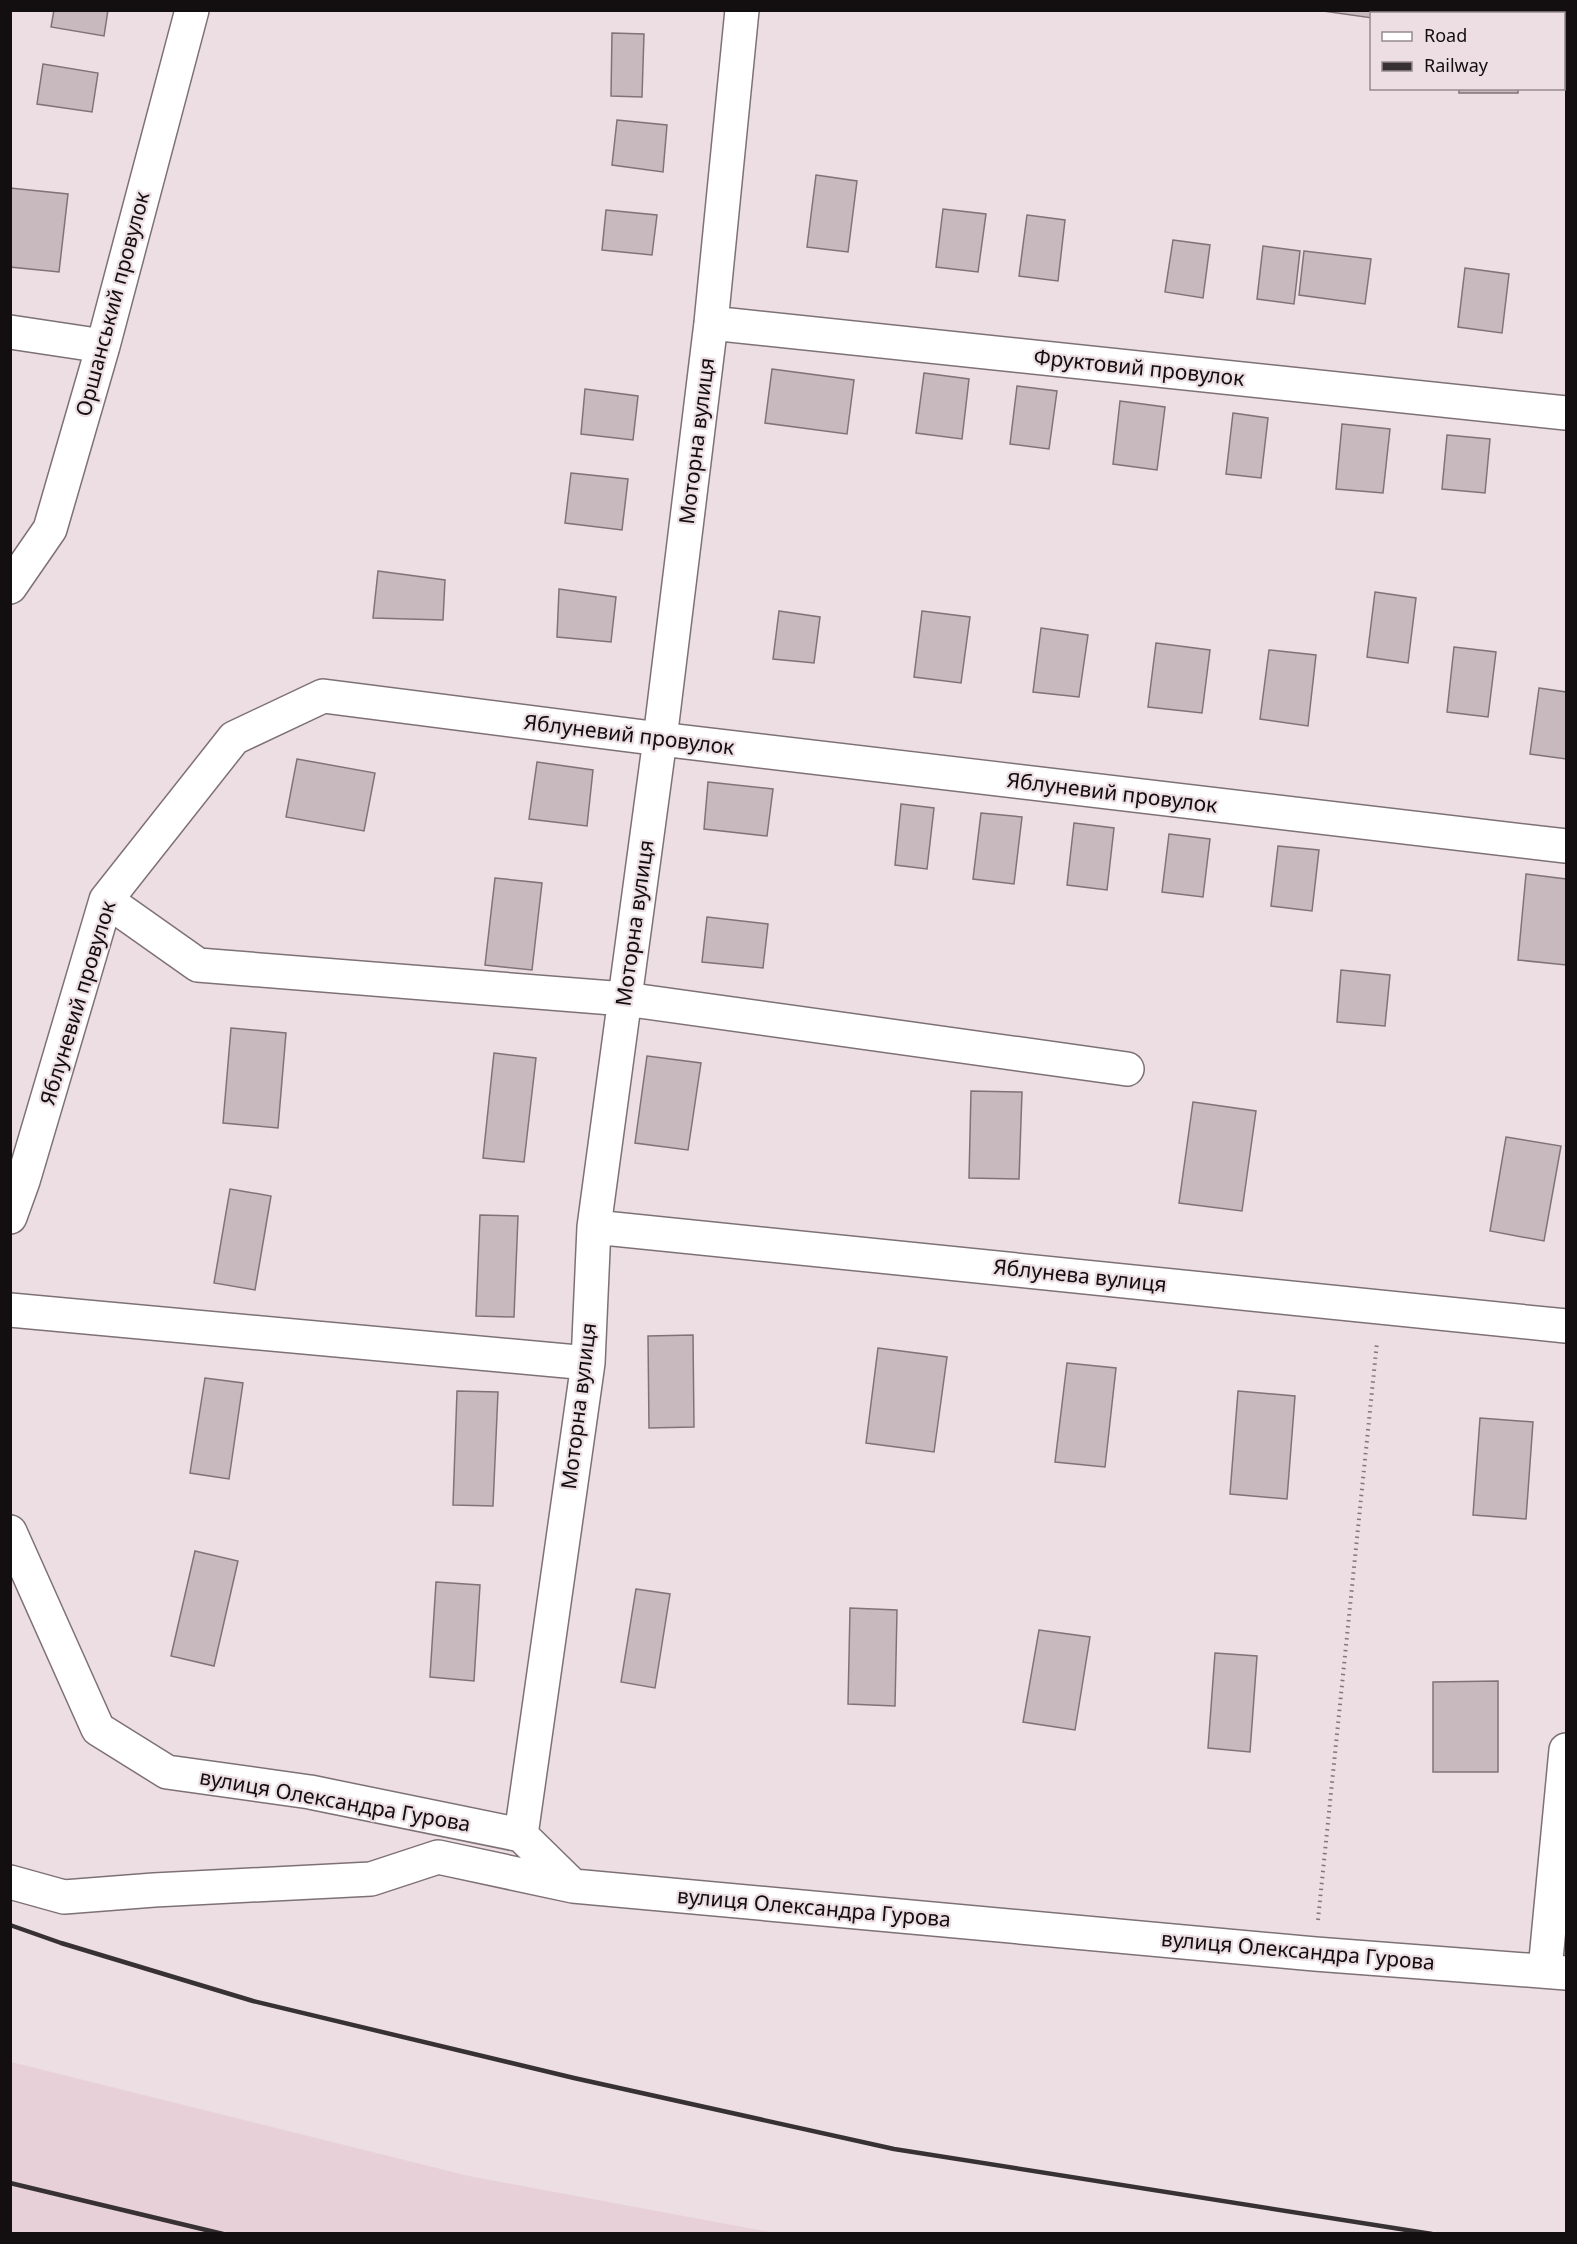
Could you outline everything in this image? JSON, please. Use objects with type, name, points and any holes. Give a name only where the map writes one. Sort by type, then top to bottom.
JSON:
[{"type":"street","name":"Оршанський провулок","points":[[10,587],[50,529],[103,346],[192,10]]},
{"type":"street","name":"Моторна вулиця","points":[[521,1835],[588,1363],[594,1227],[660,739],[711,323],[742,10]]},
{"type":"street","name":"Фруктовий провулок","points":[[711,323],[1566,413]]},
{"type":"street","points":[[10,332],[103,346]]},
{"type":"street","name":"Яблуневий провулок","points":[[10,1217],[27,1170],[106,900],[234,738],[323,696],[660,739],[1566,846]]},
{"type":"street","points":[[106,900],[198,965],[625,999],[1127,1069]]},
{"type":"street","name":"Яблунева вулиця","points":[[594,1227],[1566,1326]]},
{"type":"street","points":[[10,1310],[588,1363]]},
{"type":"street","name":"вулиця Олександра Гурова","points":[[10,1532],[98,1729],[167,1772],[310,1792],[521,1835]]},
{"type":"street","points":[[1556,1971],[1566,1749]]},
{"type":"street","points":[[521,1835],[573,1886]]},
{"type":"street","name":"вулиця Олександра Гурова","points":[[10,1882],[64,1897],[371,1879],[438,1857],[573,1886],[1315,1954],[1556,1971]]},
{"type":"path","points":[[1315,1954],[1381,1306]]},
{"type":"shaded area","points":[[11,2062],[469,2176],[775,2233],[11,2233]]},
{"type":"building","points":[[54,10],[108,10],[104,36],[51,27]]},
{"type":"building","points":[[1316,10],[1387,10],[1386,12],[1370,12],[1370,18]]},
{"type":"building","points":[[612,33],[644,34],[642,97],[611,96]]},
{"type":"building","points":[[43,64],[98,73],[92,112],[37,104]]},
{"type":"building","points":[[1459,90],[1518,90],[1518,93],[1459,93]]},
{"type":"building","points":[[617,120],[667,125],[663,172],[612,165]]},
{"type":"building","points":[[816,175],[857,181],[848,252],[807,247]]},
{"type":"building","points":[[10,188],[68,194],[59,272],[10,267]]},
{"type":"building","points":[[943,209],[986,214],[978,272],[936,267]]},
{"type":"building","points":[[606,210],[657,215],[652,255],[602,250]]},
{"type":"building","points":[[1027,215],[1065,220],[1058,281],[1019,276]]},
{"type":"building","points":[[1173,240],[1210,245],[1203,298],[1165,292]]},
{"type":"building","points":[[1263,246],[1300,251],[1294,304],[1257,299]]},
{"type":"building","points":[[1304,251],[1371,259],[1365,304],[1299,295]]},
{"type":"building","points":[[1465,268],[1509,274],[1502,333],[1458,327]]},
{"type":"building","points":[[772,369],[854,380],[847,434],[765,423]]},
{"type":"building","points":[[924,373],[969,379],[962,439],[916,433]]},
{"type":"building","points":[[1017,386],[1057,391],[1049,449],[1010,444]]},
{"type":"building","points":[[585,389],[638,396],[633,440],[581,434]]},
{"type":"building","points":[[1120,401],[1165,407],[1157,470],[1113,464]]},
{"type":"building","points":[[1233,413],[1268,418],[1261,478],[1226,474]]},
{"type":"building","points":[[1342,424],[1390,429],[1383,493],[1336,489]]},
{"type":"building","points":[[1447,435],[1490,439],[1485,493],[1442,489]]},
{"type":"building","points":[[571,473],[628,479],[622,530],[565,523]]},
{"type":"building","points":[[378,571],[445,580],[443,620],[373,618]]},
{"type":"building","points":[[559,589],[616,597],[611,642],[557,637]]},
{"type":"building","points":[[1375,592],[1416,598],[1408,663],[1367,657]]},
{"type":"building","points":[[779,611],[820,617],[814,663],[773,659]]},
{"type":"building","points":[[922,611],[970,617],[961,683],[914,677]]},
{"type":"building","points":[[1041,628],[1088,635],[1079,697],[1033,692]]},
{"type":"building","points":[[1156,643],[1210,650],[1202,713],[1148,707]]},
{"type":"building","points":[[1454,647],[1496,652],[1488,717],[1447,712]]},
{"type":"building","points":[[1269,650],[1316,655],[1308,726],[1260,719]]},
{"type":"building","points":[[1539,688],[1566,692],[1566,759],[1530,754]]},
{"type":"building","points":[[297,759],[375,773],[364,831],[286,817]]},
{"type":"building","points":[[537,762],[593,770],[587,826],[529,819]]},
{"type":"building","points":[[708,782],[773,789],[767,836],[704,829]]},
{"type":"building","points":[[901,804],[934,808],[927,869],[895,865]]},
{"type":"building","points":[[981,813],[1022,817],[1014,884],[973,879]]},
{"type":"building","points":[[1074,823],[1114,828],[1107,890],[1067,885]]},
{"type":"building","points":[[1169,834],[1210,839],[1203,897],[1162,892]]},
{"type":"building","points":[[1278,846],[1319,850],[1312,911],[1271,906]]},
{"type":"building","points":[[1526,874],[1566,879],[1566,965],[1518,960]]},
{"type":"building","points":[[495,878],[542,883],[532,970],[485,965]]},
{"type":"building","points":[[707,917],[768,924],[763,968],[702,962]]},
{"type":"building","points":[[1341,970],[1390,975],[1385,1026],[1337,1022]]},
{"type":"building","points":[[231,1028],[286,1033],[278,1128],[223,1123]]},
{"type":"building","points":[[494,1053],[536,1058],[524,1162],[483,1158]]},
{"type":"building","points":[[647,1056],[701,1063],[688,1150],[635,1143]]},
{"type":"building","points":[[971,1091],[1022,1092],[1019,1179],[969,1178]]},
{"type":"building","points":[[1193,1102],[1256,1111],[1242,1211],[1179,1203]]},
{"type":"building","points":[[1506,1137],[1561,1146],[1544,1241],[1490,1231]]},
{"type":"building","points":[[230,1189],[271,1196],[255,1290],[214,1283]]},
{"type":"building","points":[[480,1215],[518,1216],[514,1317],[476,1316]]},
{"type":"building","points":[[693,1335],[694,1427],[649,1428],[648,1336]]},
{"type":"building","points":[[878,1348],[947,1357],[934,1452],[866,1443]]},
{"type":"building","points":[[1067,1363],[1116,1368],[1105,1467],[1055,1462]]},
{"type":"building","points":[[205,1378],[243,1383],[229,1479],[190,1473]]},
{"type":"building","points":[[457,1391],[498,1392],[493,1506],[453,1505]]},
{"type":"building","points":[[1238,1391],[1295,1396],[1287,1499],[1230,1494]]},
{"type":"building","points":[[1480,1418],[1533,1422],[1526,1519],[1473,1515]]},
{"type":"building","points":[[195,1551],[238,1561],[214,1666],[171,1656]]},
{"type":"building","points":[[436,1582],[480,1585],[474,1681],[430,1677]]},
{"type":"building","points":[[636,1589],[670,1594],[655,1688],[621,1682]]},
{"type":"building","points":[[850,1608],[897,1610],[895,1706],[848,1704]]},
{"type":"building","points":[[1039,1630],[1090,1637],[1075,1730],[1023,1722]]},
{"type":"building","points":[[1215,1653],[1257,1656],[1250,1752],[1208,1748]]},
{"type":"building","points":[[1498,1681],[1498,1772],[1433,1772],[1433,1682]]},
{"type":"railway","points":[[10,1925],[61,1943],[253,2001],[574,2078],[894,2149],[1432,2234]]},
{"type":"railway","points":[[10,2183],[223,2234]]}]
